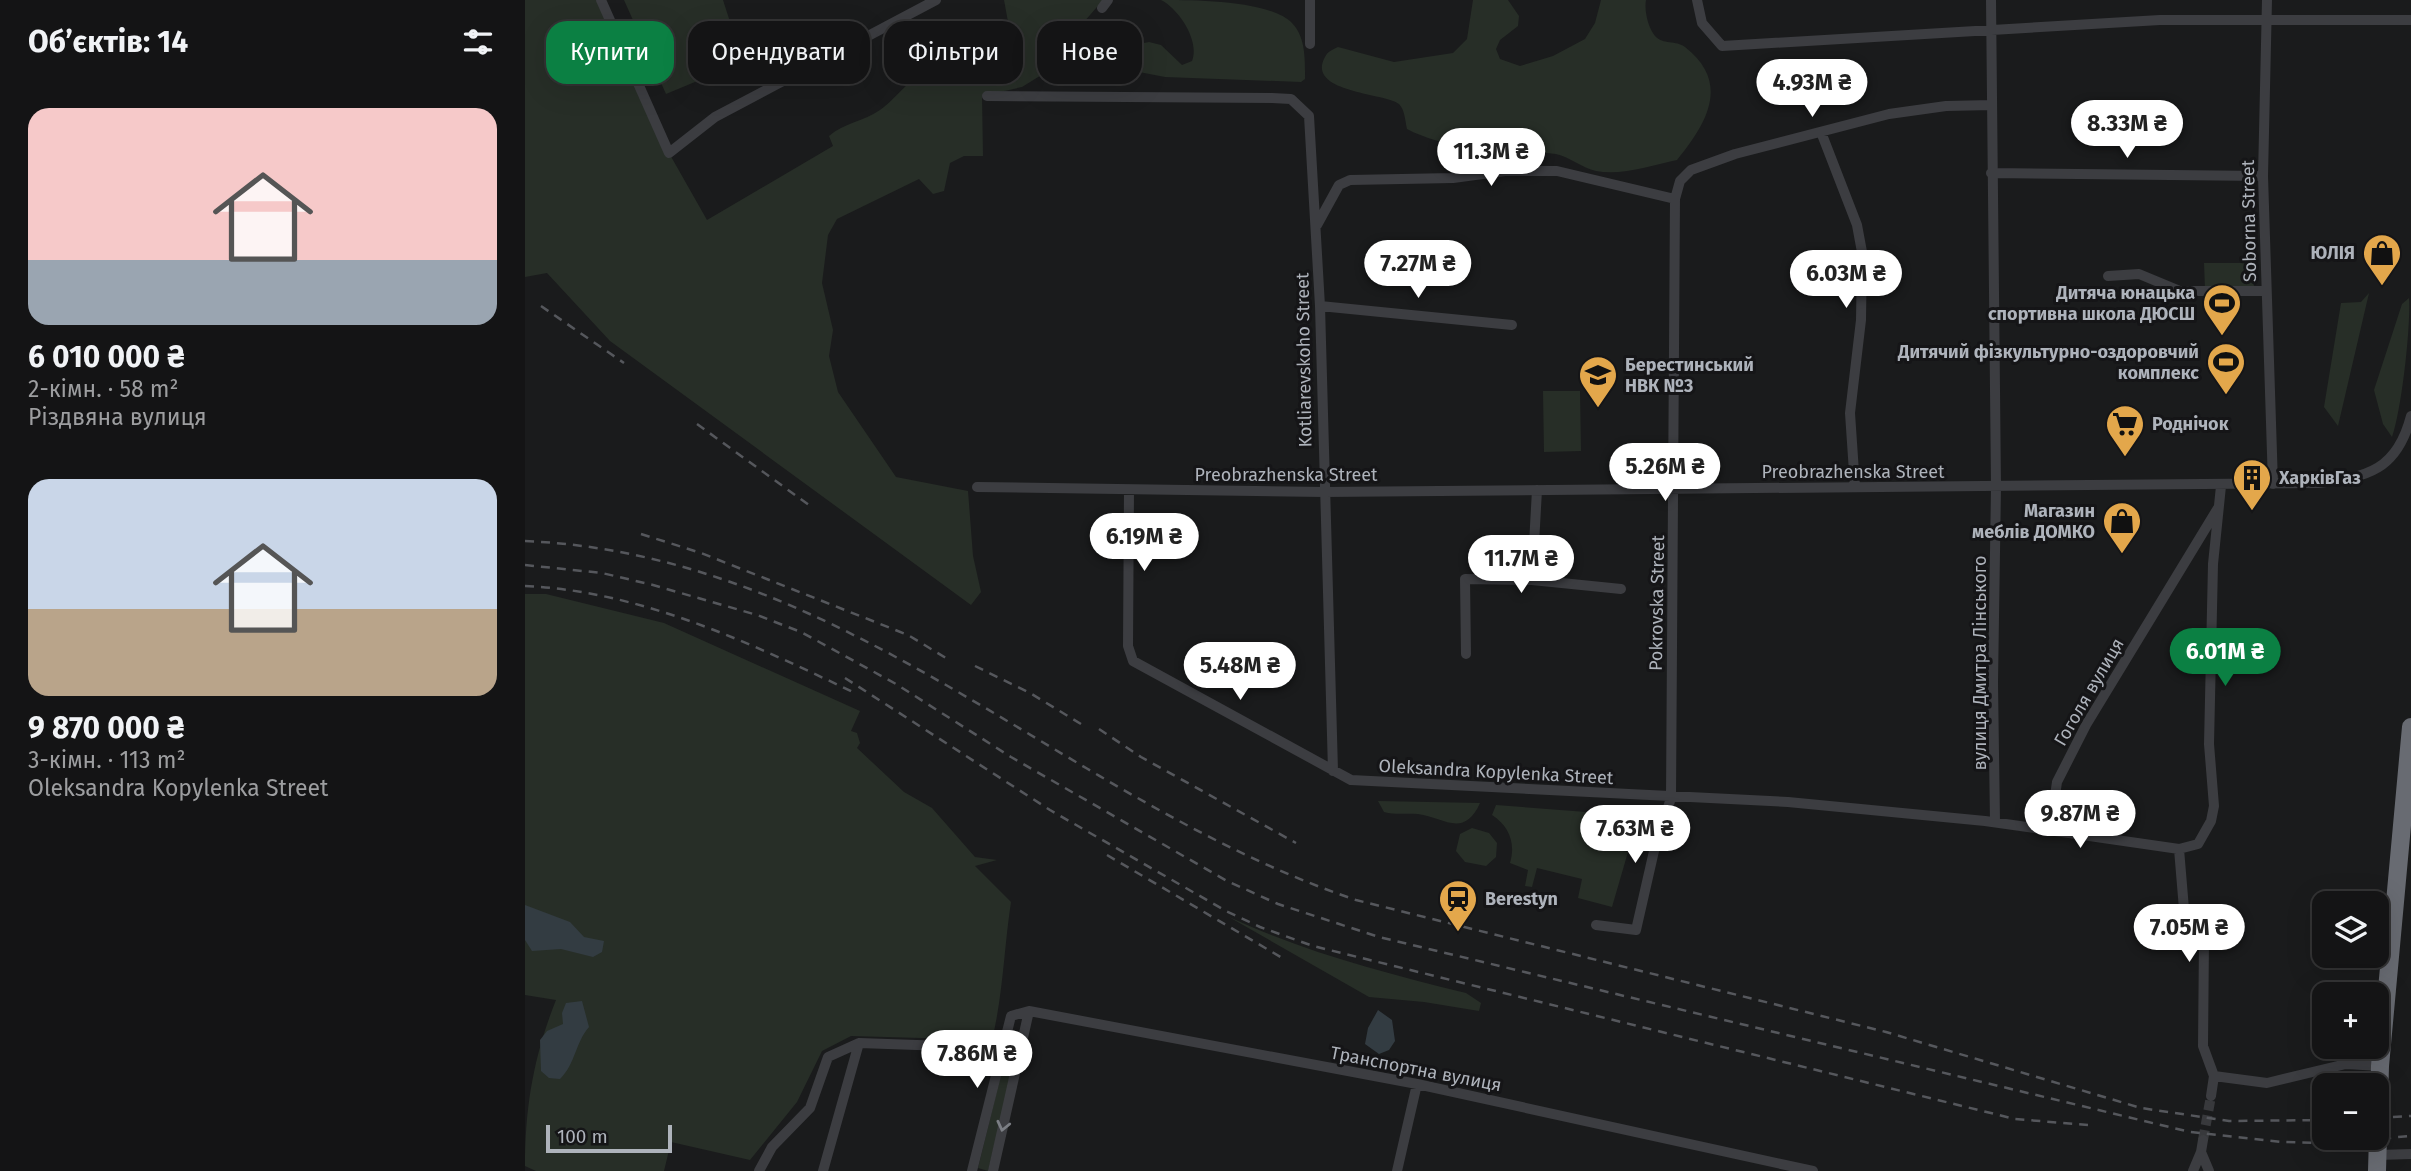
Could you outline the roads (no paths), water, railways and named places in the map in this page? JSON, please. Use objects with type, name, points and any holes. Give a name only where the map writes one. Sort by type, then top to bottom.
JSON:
[{"type":"highway","points":[[2377,1163],[2380,1066],[2411,727]]},
{"type":"street","points":[[601,0],[669,153],[715,117],[936,0]]},
{"type":"street","points":[[1310,0],[1310,44]]},
{"type":"street","points":[[1697,0],[1702,23],[1722,46],[2160,20],[2411,20]]},
{"type":"street","name":"вулиця Дмитра Лінського","points":[[1991,0],[1996,487],[1993,683],[1995,822]]},
{"type":"street","name":"Soborna Street","points":[[2266,0],[2263,176],[2273,484]]},
{"type":"street","name":"Kotliarevskoho Street","points":[[987,96],[1290,99],[1309,116],[1320,306],[1333,771]]},
{"type":"street","points":[[1316,226],[1339,186],[1350,180],[1453,178],[1505,171],[1557,171],[1675,199],[1680,181],[1691,170],[1735,153],[1889,114],[1946,106],[1992,105]]},
{"type":"street","points":[[1821,132],[1857,225],[1863,252],[1861,320],[1850,413],[1855,487]]},
{"type":"street","points":[[1991,173],[2263,176]]},
{"type":"street","name":"Pokrovska Street","points":[[1596,925],[1636,930],[1654,851],[1671,797],[1675,199]]},
{"type":"street","points":[[2108,276],[2140,274],[2180,291],[2266,291]]},
{"type":"street","points":[[1320,306],[1512,325]]},
{"type":"street","name":"Preobrazhenska Street","points":[[977,487],[1324,492],[2273,484],[2350,479],[2372,472],[2393,456],[2403,442],[2411,416]]},
{"type":"street","points":[[2211,1096],[2214,1076],[2203,1046],[2204,940],[2185,909],[2179,849],[2198,844],[2211,821],[2214,806],[2209,744],[2213,564],[2221,486]]},
{"type":"street","name":"Oleksandra Kopylenka Street","points":[[1129,490],[1128,646],[1133,661],[1351,780],[1788,802],[1995,822],[2179,849]]},
{"type":"street","points":[[1532,580],[1537,490]]},
{"type":"street","name":"Гоголя вулиця","points":[[2050,830],[2057,782],[2086,726],[2220,505]]},
{"type":"street","points":[[1466,654],[1465,579],[1532,580],[1621,589]]},
{"type":"street","points":[[993,1171],[1030,1012]]},
{"type":"street","name":"Транспортна вулиця","points":[[1004,1048],[1010,1016],[1030,1012],[1416,1084],[1813,1171]]},
{"type":"street","points":[[823,1171],[859,1043]]},
{"type":"street","points":[[759,1171],[772,1147],[810,1108],[828,1057],[859,1043],[1004,1048],[973,1171]]},
{"type":"street","points":[[2214,1076],[2267,1083],[2346,1064],[2380,1066]]},
{"type":"street","points":[[1397,1171],[1416,1084]]},
{"type":"street","points":[[2193,1171],[2203,1140]]},
{"type":"street","points":[[2201,1152],[2209,1171]]},
{"type":"street","points":[[2377,1163],[2411,1154]]},
{"type":"street","points":[[1757,1171],[1760,1159]]},
{"type":"tunnel","points":[[2203,1140],[2211,1096]]},
{"type":"railway","points":[[541,306],[624,363]]},
{"type":"railway","points":[[697,424],[813,508]]},
{"type":"railway","points":[[641,534],[701,553],[908,635],[946,658]]},
{"type":"railway","points":[[525,541],[642,556],[750,589],[853,635],[953,689],[1149,805],[1250,857],[1356,900],[1886,1032],[2141,1108],[2229,1121],[2312,1120]]},
{"type":"railway","points":[[525,565],[602,573],[653,585],[757,615],[801,632],[896,684],[1011,757],[1227,881],[1278,904],[1379,937],[2190,1132],[2281,1142],[2328,1143],[2411,1136]]},
{"type":"railway","points":[[525,586],[569,590],[654,609],[736,639],[855,693]]},
{"type":"railway","points":[[975,666],[1030,693],[1081,724]]},
{"type":"railway","points":[[845,678],[1050,810],[1226,911],[1260,927],[1313,946],[2015,1119],[2088,1125]]},
{"type":"railway","points":[[1099,729],[1141,757],[1296,843]]},
{"type":"railway","points":[[1107,855],[1284,959]]},
{"type":"railway","points":[[2389,1117],[2411,1116]]},
{"type":"place","name":"ЮЛІЯ","points":[[2382,287]]},
{"type":"place","name":"Дитяча юнацька спортивна школа ДЮСШ","points":[[2222,337]]},
{"type":"place","name":"Дитячий фізкультурно-оздоровчий комплекс","points":[[2226,396]]},
{"type":"place","name":"Берестинський НВК №3","points":[[1598,409]]},
{"type":"place","name":"Роднічок","points":[[2125,458]]},
{"type":"place","name":"ХарківГаз","points":[[2252,512]]},
{"type":"place","name":"Магазин меблів ДОМКО","points":[[2122,555]]},
{"type":"place","name":"Berestyn","points":[[1458,933]]}]
